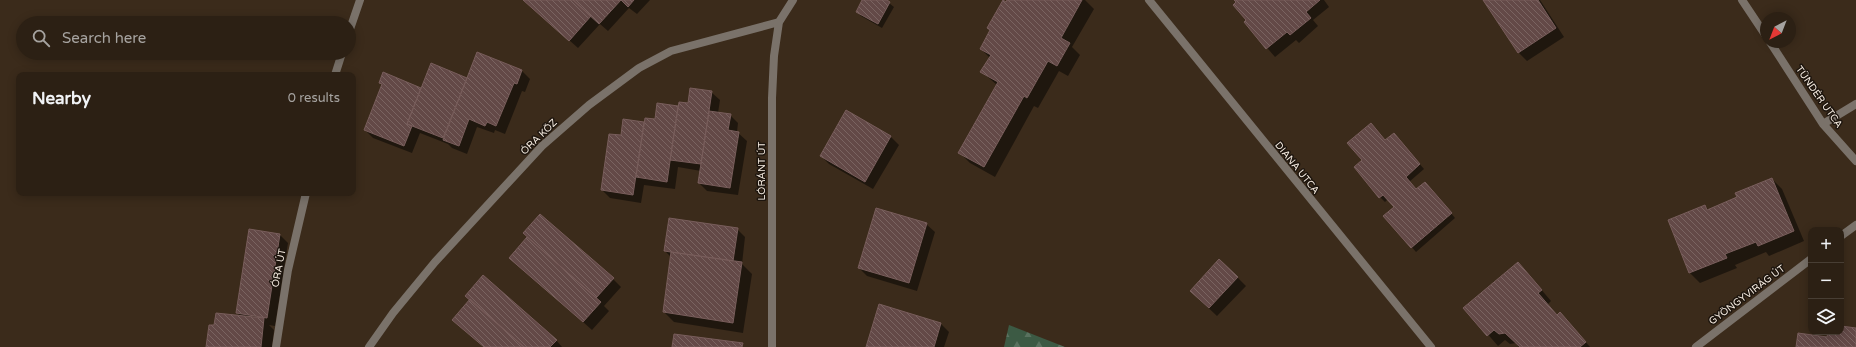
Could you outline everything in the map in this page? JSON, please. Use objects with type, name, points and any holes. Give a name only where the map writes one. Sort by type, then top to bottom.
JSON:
[{"type":"street","points":[[354,16],[360,0]]},
{"type":"street","name":"LÓRÁNT ÚT","points":[[772,347],[772,98],[774,56],[779,22],[792,0]]},
{"type":"street","name":"DIANA UTCA","points":[[1149,0],[1432,347]]},
{"type":"street","points":[[1742,0],[1760,27]]},
{"type":"street","name":"ÓRA KÖZ","points":[[368,347],[393,313],[435,262],[542,146],[589,105],[639,68],[671,51],[779,22]]},
{"type":"street","name":"TÜNDÉR UTCA","points":[[1774,48],[1823,124],[1856,162]]},
{"type":"street","points":[[336,72],[340,60]]},
{"type":"street","points":[[1823,124],[1856,104]]},
{"type":"street","name":"ÓRA ÚT","points":[[276,347],[288,270],[305,196]]},
{"type":"street","points":[[1844,234],[1856,225]]},
{"type":"street","name":"GYÖNGYVIRÁG ÚT","points":[[1696,347],[1808,261]]},
{"type":"green space","points":[[1009,325],[1065,347],[1004,347]]},
{"type":"building","points":[[523,0],[573,0],[591,16],[569,41]]},
{"type":"building","points":[[573,0],[621,0],[599,24]]},
{"type":"building","points":[[621,0],[634,0],[628,7]]},
{"type":"building","points":[[862,0],[887,0],[890,2],[878,24],[856,12]]},
{"type":"building","points":[[1003,0],[1006,2],[1007,0],[1082,0],[1061,38],[1070,43],[1057,66],[1048,61],[1027,98],[1024,96],[984,167],[958,153],[998,82],[980,72],[991,55],[980,49],[990,30],[987,28]]},
{"type":"building","points":[[1234,0],[1320,0],[1306,12],[1311,18],[1290,35],[1287,32],[1266,49],[1244,22],[1246,20],[1233,5],[1236,2]]},
{"type":"building","points":[[1483,0],[1538,0],[1556,28],[1518,53]]},
{"type":"building","points":[[477,52],[522,70],[517,84],[514,83],[496,126],[487,122],[485,126],[469,119],[459,146],[443,140]]},
{"type":"building","points":[[431,63],[467,78],[443,138],[407,124]]},
{"type":"building","points":[[383,72],[421,88],[407,124],[412,126],[404,146],[364,130],[382,84],[379,83]]},
{"type":"building","points":[[690,88],[712,91],[701,164],[670,160],[679,102],[688,103]]},
{"type":"building","points":[[657,103],[678,106],[667,182],[636,177],[645,118],[655,119]]},
{"type":"building","points":[[846,110],[891,136],[865,182],[820,156]]},
{"type":"building","points":[[709,111],[731,114],[728,130],[739,132],[730,188],[698,183]]},
{"type":"building","points":[[623,119],[644,122],[633,195],[601,190],[609,134],[621,135]]},
{"type":"building","points":[[1371,123],[1385,140],[1394,133],[1420,164],[1406,177],[1416,189],[1425,182],[1452,213],[1411,248],[1383,216],[1394,207],[1383,195],[1379,198],[1354,167],[1362,160],[1347,143]]},
{"type":"building","points":[[1772,178],[1794,231],[1758,246],[1756,242],[1725,254],[1727,258],[1689,273],[1668,220],[1705,205],[1707,210],[1737,197],[1735,193]]},
{"type":"building","points":[[876,208],[927,223],[909,283],[858,268]]},
{"type":"building","points":[[540,214],[614,278],[596,298],[523,233]]},
{"type":"building","points":[[669,218],[738,228],[733,261],[664,251]]},
{"type":"building","points":[[249,229],[280,234],[267,318],[236,313]]},
{"type":"building","points":[[527,237],[601,302],[583,322],[509,258]]},
{"type":"building","points":[[671,252],[742,262],[733,323],[663,312]]},
{"type":"building","points":[[1219,259],[1238,277],[1209,308],[1190,291]]},
{"type":"building","points":[[1518,262],[1542,290],[1538,293],[1557,315],[1560,312],[1586,342],[1580,347],[1520,347],[1505,333],[1499,334],[1494,330],[1487,336],[1463,308]]},
{"type":"building","points":[[483,275],[557,340],[550,347],[524,347],[465,296]]},
{"type":"building","points":[[470,299],[524,347],[484,347],[452,320]]},
{"type":"building","points":[[879,304],[941,323],[934,347],[866,347]]},
{"type":"building","points":[[216,313],[264,318],[261,347],[206,347],[209,325],[214,325]]},
{"type":"building","points":[[1844,326],[1856,328],[1856,347],[1796,347],[1798,333],[1827,337],[1827,335],[1844,335]]},
{"type":"building","points":[[674,334],[743,343],[742,347],[672,347]]}]
